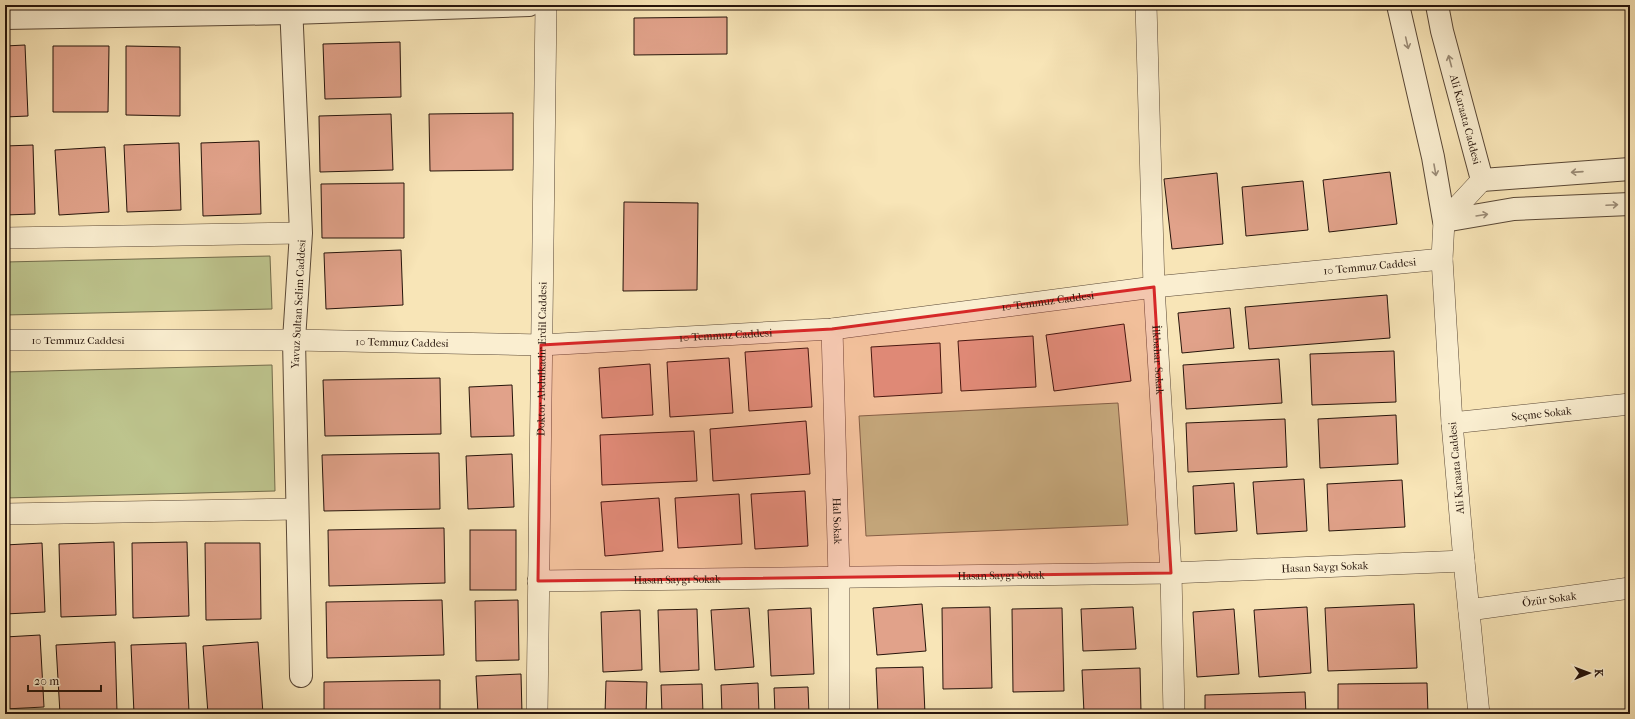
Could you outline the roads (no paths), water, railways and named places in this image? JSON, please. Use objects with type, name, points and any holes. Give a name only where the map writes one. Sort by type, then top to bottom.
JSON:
[{"type":"street","points":[[5,18],[291,9],[529,5]]},
{"type":"street","name":"Doktor Abdulkadir Erdil Caddesi","points":[[537,714],[546,5]]},
{"type":"street","name":"İlkbahar Sokak","points":[[1146,5],[1154,287],[1171,573],[1174,714]]},
{"type":"street","name":"Ali Karaata Caddesi","points":[[1398,5],[1433,157],[1444,221],[1442,259],[1452,423],[1479,714]]},
{"type":"street","name":"Ali Karaata Caddesi","points":[[1437,5],[1442,31],[1482,180],[1444,221]]},
{"type":"street","name":"Yavuz Sultan Selim Caddesi","points":[[291,9],[301,233],[294,340],[301,676]]},
{"type":"street","points":[[1482,180],[1630,169]]},
{"type":"street","points":[[1444,221],[1514,210],[1630,204]]},
{"type":"street","points":[[5,238],[301,233]]},
{"type":"street","name":"10 Temmuz Caddesi","points":[[5,340],[294,340],[541,345],[832,329],[1154,287],[1442,259]]},
{"type":"street","name":"Hal Sokak","points":[[832,329],[839,576],[839,714]]},
{"type":"street","name":"Seçme Sokak","points":[[1452,423],[1630,404]]},
{"type":"street","points":[[5,514],[298,509]]},
{"type":"street","name":"Hasan Saygı Sokak","points":[[538,581],[1171,573],[1464,561]]},
{"type":"street","name":"Özür Sokak","points":[[1469,610],[1630,588]]}]
